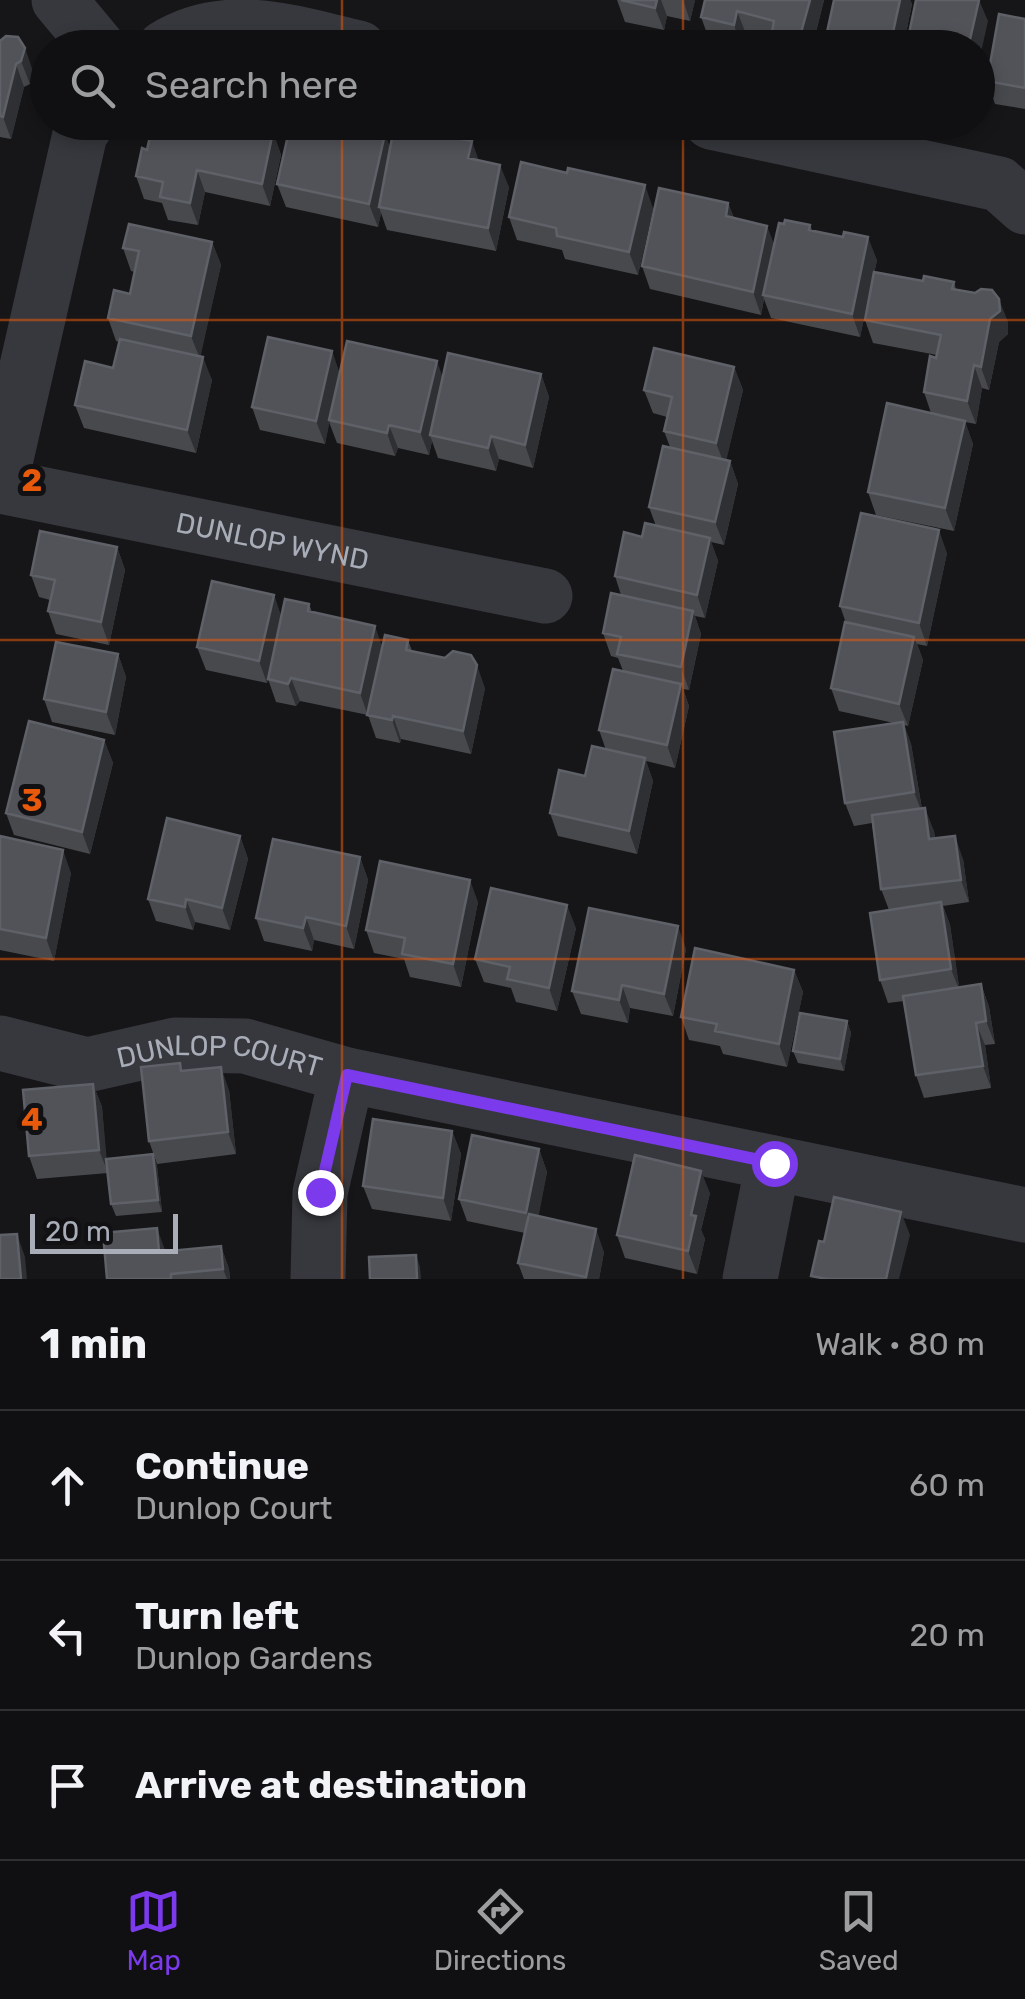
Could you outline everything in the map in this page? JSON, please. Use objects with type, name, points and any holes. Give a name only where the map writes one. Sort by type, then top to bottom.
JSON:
[{"type":"street","points":[[59,0],[84,30]]},
{"type":"street","points":[[212,30],[252,24],[279,30]]},
{"type":"street","points":[[0,486],[79,140]]},
{"type":"street","points":[[795,140],[999,184],[1025,207]]},
{"type":"street","name":"DUNLOP WYND","points":[[0,486],[545,596]]},
{"type":"street","name":"DUNLOP COURT","points":[[0,1044],[87,1065],[174,1046],[245,1046],[347,1075],[1025,1215]]},
{"type":"street","points":[[318,1279],[320,1192],[347,1075]]},
{"type":"street","points":[[750,1279],[774,1163]]},
{"type":"building","points":[[621,0],[657,0],[655,8]]},
{"type":"building","points":[[705,0],[810,0],[802,30],[772,30],[774,21],[737,11],[734,25],[701,17]]},
{"type":"building","points":[[834,0],[900,0],[893,30],[827,30]]},
{"type":"building","points":[[916,0],[979,0],[972,30],[910,30]]},
{"type":"building","points":[[999,14],[1025,19],[1025,88],[995,82]]},
{"type":"building","points":[[6,36],[18,37],[25,48],[16,64],[3,117],[0,41]]},
{"type":"building","points":[[149,140],[271,140],[262,184],[197,170],[190,203],[160,197],[163,182],[136,176],[142,148],[147,150]]},
{"type":"building","points":[[287,140],[384,140],[369,204],[277,184]]},
{"type":"building","points":[[392,140],[472,141],[468,158],[500,165],[488,228],[379,207]]},
{"type":"building","points":[[521,162],[645,185],[629,252],[557,236],[556,228],[509,217]]},
{"type":"building","points":[[659,188],[728,203],[726,216],[767,226],[753,292],[642,266]]},
{"type":"building","points":[[785,220],[843,237],[844,232],[868,237],[852,314],[763,295],[779,223],[784,224]]},
{"type":"building","points":[[129,224],[212,242],[191,336],[108,318],[114,290],[130,294],[139,251],[123,248]]},
{"type":"building","points":[[874,272],[954,282],[952,289],[975,293],[992,290],[999,299],[1000,311],[990,319],[981,367],[974,365],[967,401],[924,392],[930,356],[936,358],[941,335],[865,320]]},
{"type":"building","points":[[268,337],[332,351],[316,421],[252,407]]},
{"type":"building","points":[[120,339],[203,357],[187,430],[75,405],[85,361],[113,368]]},
{"type":"building","points":[[347,341],[437,361],[420,432],[389,425],[387,433],[329,420]]},
{"type":"building","points":[[654,348],[734,367],[716,443],[664,431],[672,397],[644,390]]},
{"type":"building","points":[[448,353],[541,374],[525,445],[491,436],[488,448],[430,435]]},
{"type":"building","points":[[887,403],[965,421],[945,508],[868,492]]},
{"type":"building","points":[[663,446],[730,461],[715,522],[649,507]]},
{"type":"building","points":[[861,513],[939,530],[919,623],[840,606]]},
{"type":"building","points":[[645,523],[710,538],[697,595],[615,576],[624,532],[642,537]]},
{"type":"building","points":[[40,531],[117,547],[101,622],[48,611],[55,580],[31,575]]},
{"type":"building","points":[[212,581],[274,595],[259,661],[197,647]]},
{"type":"building","points":[[611,593],[693,611],[681,667],[617,654],[621,637],[603,633]]},
{"type":"building","points":[[285,599],[309,604],[308,611],[375,626],[360,693],[291,678],[288,684],[268,679]]},
{"type":"building","points":[[845,622],[914,637],[899,704],[831,688]]},
{"type":"building","points":[[385,635],[408,640],[406,650],[445,658],[453,651],[471,655],[477,665],[463,731],[393,716],[392,720],[367,715]]},
{"type":"building","points":[[56,642],[118,654],[106,712],[44,699]]},
{"type":"building","points":[[613,669],[681,684],[667,745],[599,730]]},
{"type":"building","points":[[29,721],[104,740],[82,832],[6,813]]},
{"type":"building","points":[[903,722],[914,792],[845,803],[834,732]]},
{"type":"building","points":[[592,746],[645,758],[629,831],[550,813],[559,770],[585,776]]},
{"type":"building","points":[[925,808],[929,839],[955,836],[961,880],[881,889],[872,815]]},
{"type":"building","points":[[167,818],[240,836],[222,908],[186,899],[185,907],[148,899]]},
{"type":"building","points":[[0,836],[63,850],[46,938],[0,929]]},
{"type":"building","points":[[273,839],[360,857],[346,926],[306,917],[303,928],[256,918]]},
{"type":"building","points":[[380,861],[470,880],[453,964],[402,954],[405,938],[366,930]]},
{"type":"building","points":[[491,888],[567,905],[549,988],[507,979],[510,967],[475,959]]},
{"type":"building","points":[[941,902],[951,969],[880,980],[870,913]]},
{"type":"building","points":[[589,908],[678,926],[664,994],[622,985],[619,1000],[572,991]]},
{"type":"building","points":[[695,948],[794,970],[779,1044],[715,1031],[717,1024],[681,1017]]},
{"type":"building","points":[[981,984],[986,1021],[976,1023],[983,1066],[916,1075],[903,996]]},
{"type":"building","points":[[800,1013],[847,1021],[840,1059],[793,1051]]},
{"type":"building","points":[[180,1063],[181,1071],[221,1067],[228,1132],[149,1141],[141,1067]]},
{"type":"building","points":[[93,1084],[99,1150],[29,1156],[23,1090]]},
{"type":"building","points":[[373,1119],[452,1131],[443,1198],[363,1186]]},
{"type":"building","points":[[472,1135],[539,1149],[526,1213],[459,1199]]},
{"type":"building","points":[[153,1154],[158,1200],[111,1204],[106,1159]]},
{"type":"building","points":[[635,1155],[701,1171],[688,1251],[617,1235]]},
{"type":"building","points":[[834,1197],[901,1212],[886,1279],[811,1276]]},
{"type":"building","points":[[529,1214],[596,1229],[586,1277],[518,1263]]},
{"type":"building","points":[[157,1228],[159,1252],[221,1246],[223,1269],[171,1274],[171,1279],[107,1279],[103,1233]]},
{"type":"building","points":[[17,1234],[21,1279],[0,1279],[0,1235]]},
{"type":"building","points":[[416,1255],[417,1279],[370,1279],[369,1257]]},
{"type":"route","points":[[320,1192],[347,1075],[774,1163]]}]
